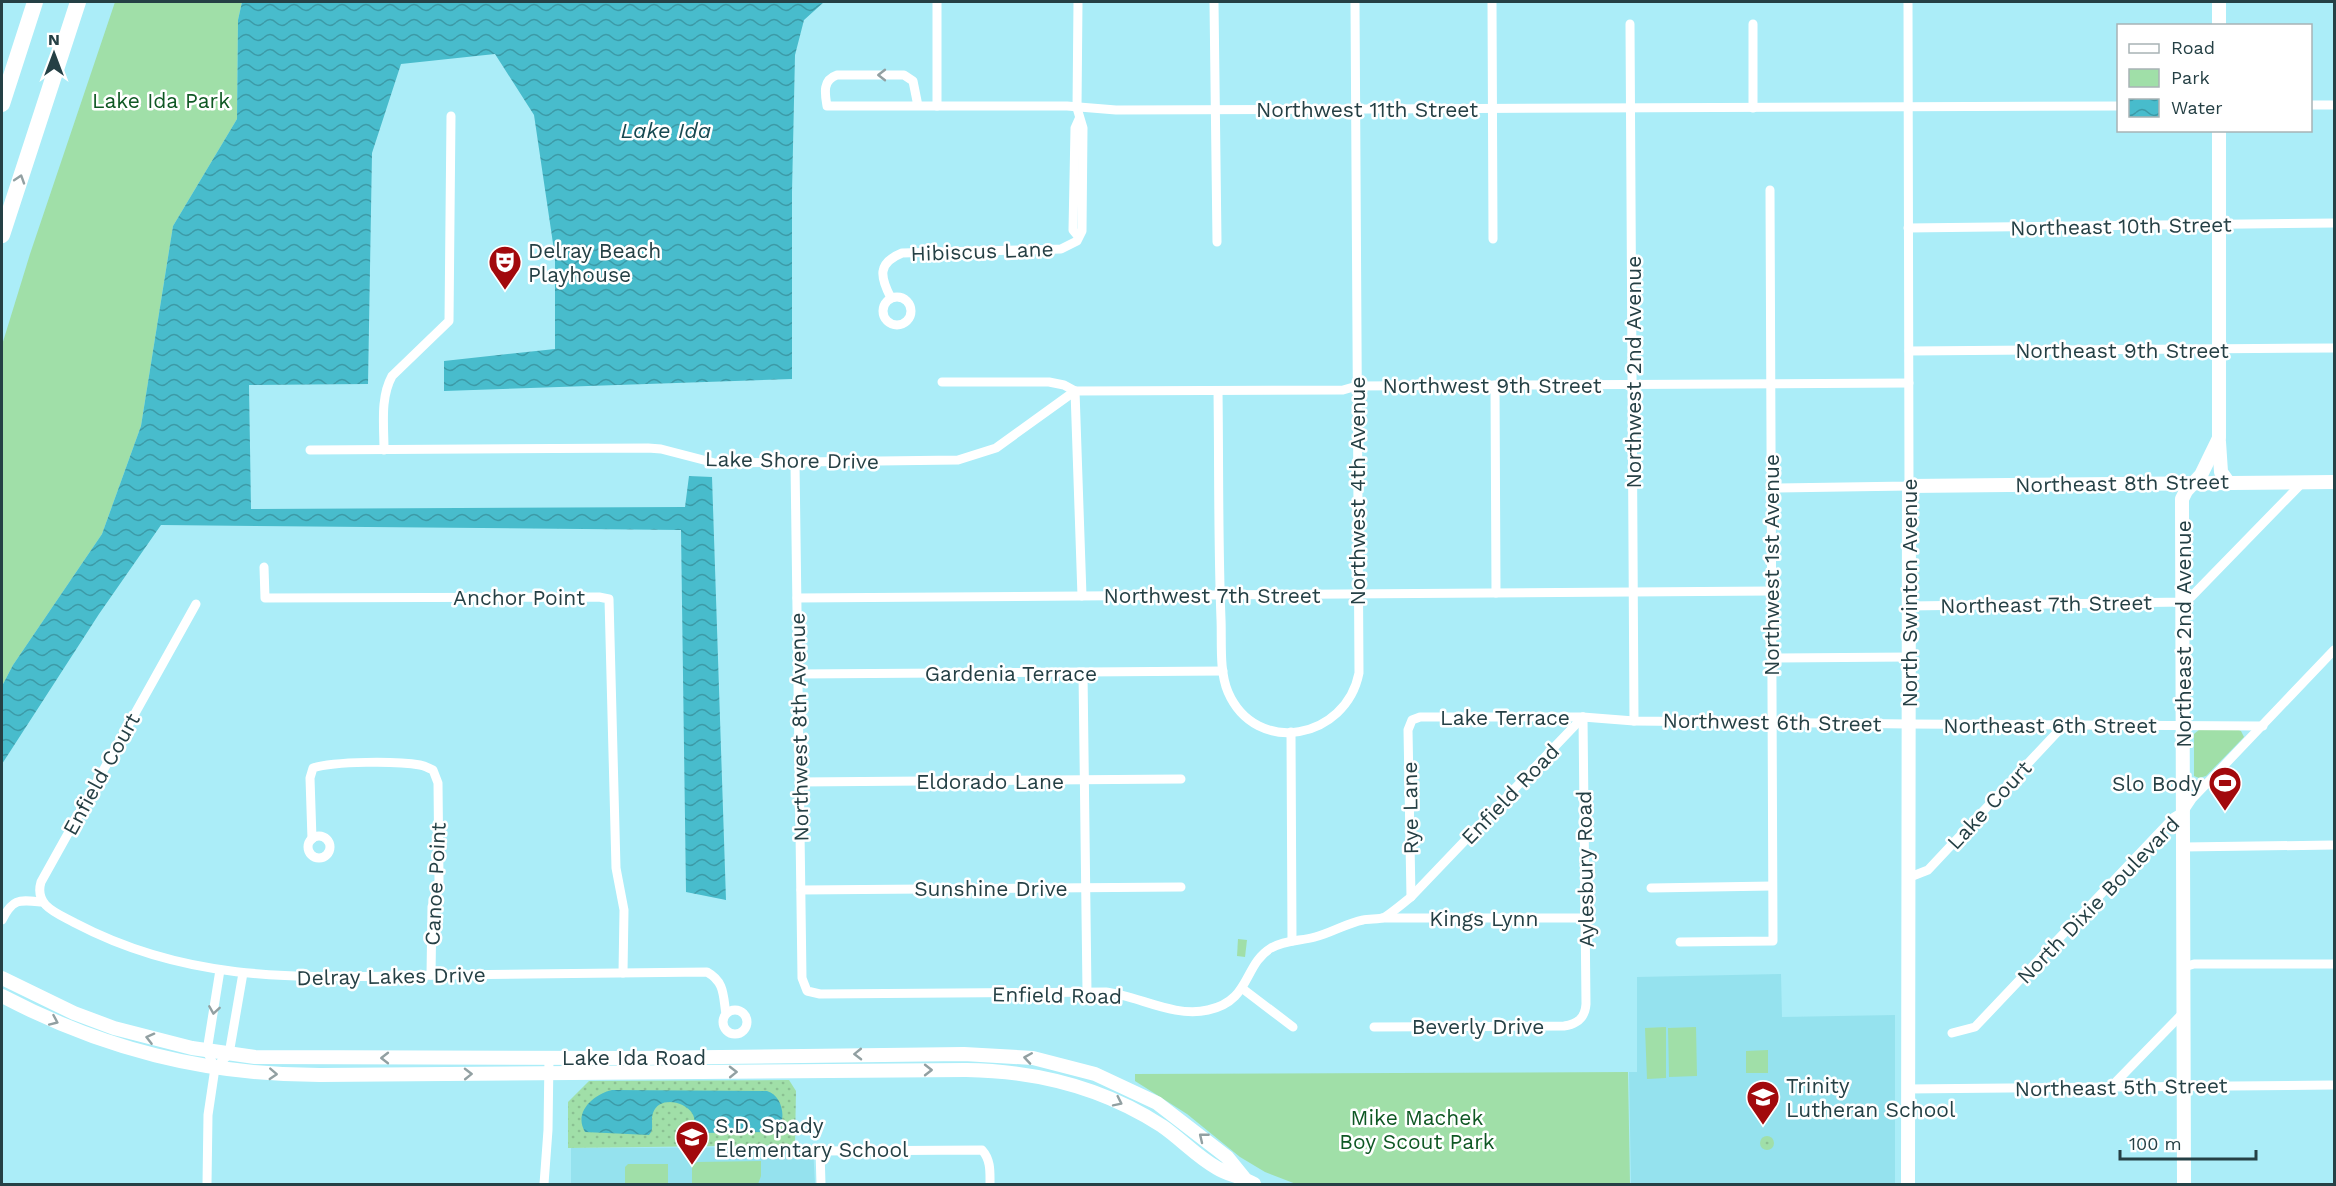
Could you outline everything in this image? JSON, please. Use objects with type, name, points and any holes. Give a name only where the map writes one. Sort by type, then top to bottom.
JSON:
[{"type":"highway","points":[[2,104],[35,2]]},
{"type":"highway","points":[[2,235],[78,2]]},
{"type":"street","points":[[937,2],[937,106]]},
{"type":"street","points":[[1077,108],[1078,2]]},
{"type":"street","points":[[1214,2],[1217,242]]},
{"type":"street","name":"Northwest 4th Avenue","points":[[1291,732],[1312,729],[1329,721],[1344,707],[1352,694],[1359,673],[1355,2]]},
{"type":"street","points":[[1492,2],[1493,239]]},
{"type":"street","name":"North Swinton Avenue","points":[[1908,2],[1910,877],[1908,1185]]},
{"type":"street","points":[[2219,2],[2219,24]]},
{"type":"street","name":"Northwest 2nd Avenue","points":[[1630,24],[1634,721]]},
{"type":"street","points":[[1753,24],[1753,108]]},
{"type":"street","name":"Northwest 11th Street","points":[[918,106],[913,81],[904,75],[844,75],[831,77],[826,83],[827,106],[918,106],[937,106],[1067,105],[1077,108],[1116,110],[2117,106]]},
{"type":"street","points":[[2312,105],[2334,105]]},
{"type":"street","name":"Hibiscus Lane","points":[[891,298],[883,282],[884,267],[890,258],[902,253],[1061,249],[1077,241],[1082,231],[1083,128],[1077,108]]},
{"type":"street","points":[[384,450],[384,395],[388,382],[449,321],[451,116]]},
{"type":"street","name":"Northeast 2nd Avenue","points":[[2184,1185],[2182,499],[2186,490],[2196,482],[2219,438],[2219,132]]},
{"type":"street","name":"Northwest 1st Avenue","points":[[1680,942],[1773,940],[1770,190]]},
{"type":"street","name":"Northeast 10th Street","points":[[1908,228],[2334,224]]},
{"type":"street","name":"Northeast 9th Street","points":[[1909,351],[2334,348]]},
{"type":"street","name":"Northwest 9th Street","points":[[942,382],[1049,382],[1075,391],[1343,390],[1356,386],[1909,383]]},
{"type":"street","points":[[1495,385],[1496,593]]},
{"type":"street","points":[[1075,391],[1082,596]]},
{"type":"street","name":"Lake Shore Drive","points":[[310,450],[648,448],[715,463],[965,458],[996,448],[1075,391]]},
{"type":"street","points":[[1218,391],[1223,671],[1227,690],[1243,715],[1262,727],[1278,732],[1291,732],[1292,941]]},
{"type":"street","points":[[2219,438],[2222,472],[2229,482]]},
{"type":"street","name":"Northwest 8th Avenue","points":[[795,463],[802,978],[807,991]]},
{"type":"street","name":"Northeast 8th Street","points":[[1909,486],[2334,482]]},
{"type":"street","points":[[2183,602],[2191,597],[2302,483]]},
{"type":"street","points":[[1771,488],[1909,486]]},
{"type":"street","name":"Anchor Point","points":[[264,567],[265,598],[599,597],[609,599],[616,868],[624,910],[623,973]]},
{"type":"street","name":"Northwest 7th Street","points":[[797,598],[1772,591]]},
{"type":"street","name":"Northeast 7th Street","points":[[1909,606],[2183,602]]},
{"type":"street","name":"Enfield Court","points":[[42,902],[39,895],[41,882],[196,604]]},
{"type":"street","name":"North Dixie Boulevard","points":[[1952,1033],[1975,1027],[2174,817],[2184,811],[2192,799],[2334,650]]},
{"type":"street","points":[[1772,658],[1909,657]]},
{"type":"street","name":"Gardenia Terrace","points":[[798,674],[1223,671]]},
{"type":"street","points":[[1083,672],[1087,992]]},
{"type":"street","name":"Lake Terrace","points":[[1412,720],[1420,717],[1583,717],[1634,721]]},
{"type":"street","name":"Enfield Road","points":[[807,991],[820,994],[1087,992],[1122,994],[1169,1008],[1201,1011],[1221,1006],[1233,999],[1242,989],[1255,964],[1263,954],[1274,947],[1315,937],[1361,920],[1383,918],[1411,897],[1583,717]]},
{"type":"street","name":"Aylesbury Road","points":[[1581,1020],[1586,1004],[1583,717]]},
{"type":"street","name":"Rye Lane","points":[[1411,897],[1408,730],[1412,720]]},
{"type":"street","name":"Northwest 6th Street","points":[[1634,721],[1909,724]]},
{"type":"street","name":"Northeast 6th Street","points":[[1909,724],[2263,726]]},
{"type":"street","name":"Lake Court","points":[[1910,877],[1928,870],[2063,726]]},
{"type":"street","name":"Canoe Point","points":[[312,839],[310,778],[313,768],[326,764],[422,765],[433,771],[438,783],[439,881],[432,907],[431,975]]},
{"type":"street","name":"Eldorado Lane","points":[[800,782],[1181,779]]},
{"type":"street","points":[[2184,847],[2334,846]]},
{"type":"street","points":[[1651,888],[1772,886]]},
{"type":"street","name":"Sunshine Drive","points":[[801,890],[1181,887]]},
{"type":"street","points":[[2,920],[9,906],[21,900],[42,902]]},
{"type":"street","name":"Delray Lakes Drive","points":[[42,902],[46,907],[67,919],[125,946],[187,964],[243,973],[288,977],[707,972],[717,977],[722,987],[726,1014]]},
{"type":"street","name":"Kings Lynn","points":[[1383,918],[1586,918]]},
{"type":"street","points":[[2184,967],[2194,964],[2334,964]]},
{"type":"street","points":[[207,1185],[207,1115],[215,1068],[207,1051],[220,970]]},
{"type":"street","points":[[215,1068],[230,1054],[243,973]]},
{"type":"street","name":"Lake Ida Road","points":[[2,978],[95,1021],[137,1035],[230,1054],[296,1059],[1012,1055],[1054,1062],[1095,1074],[1138,1093],[1190,1127],[1227,1157],[1246,1182]]},
{"type":"street","points":[[1242,989],[1293,1028]]},
{"type":"street","name":"Lake Ida Road","points":[[2,996],[47,1018],[108,1043],[160,1058],[215,1068],[298,1075],[982,1070],[1051,1078],[1112,1098],[1164,1128],[1218,1169],[1246,1182]]},
{"type":"street","points":[[2110,1088],[2184,1012]]},
{"type":"street","name":"Beverly Drive","points":[[1374,1027],[1564,1026],[1581,1020]]},
{"type":"street","points":[[982,1070],[983,1054]]},
{"type":"street","points":[[804,1071],[827,1055]]},
{"type":"street","points":[[544,1185],[548,1130],[549,1058]]},
{"type":"street","name":"Northeast 5th Street","points":[[1907,1089],[2334,1085]]},
{"type":"street","points":[[821,1185],[820,1151],[982,1150],[987,1155],[990,1165],[990,1185]]},
{"type":"shaded area","name":"Trinity Lutheran School","points":[[1781,974],[1782,1017],[1895,1015],[1895,1184],[1631,1184],[1629,1072],[1637,1072],[1637,977]]},
{"type":"shaded area","name":"S.D. Spady Elementary School","points":[[813,1147],[815,1184],[571,1184],[571,1148]]},
{"type":"green space","name":"Lake Ida Park","points":[[115,2],[242,2],[238,20],[237,119],[173,226],[141,426],[102,534],[13,665],[2,686],[2,345],[30,254]]},
{"type":"green space","points":[[2200,729],[2237,729],[2244,737],[2206,776],[2199,778],[2194,776],[2194,734]]},
{"type":"green space","points":[[1238,939],[1247,940],[1245,957],[1237,956]]},
{"type":"green space","points":[[1666,1027],[1666,1078],[1647,1079],[1645,1028]]},
{"type":"green space","points":[[1696,1027],[1697,1076],[1669,1077],[1668,1028]]},
{"type":"green space","points":[[1768,1050],[1768,1073],[1746,1073],[1746,1051]]},
{"type":"green space","name":"Mike Machek Boy Scout Park","points":[[1628,1072],[1630,1184],[1296,1184],[1265,1172],[1240,1157],[1187,1114],[1135,1081],[1135,1074]]},
{"type":"green space","points":[[789,1080],[796,1091],[795,1145],[568,1148],[568,1102],[589,1081]]},
{"type":"green space","points":[[1767,1136],[1772,1138],[1774,1143],[1772,1148],[1767,1150],[1762,1148],[1760,1143],[1762,1138]]},
{"type":"green space","points":[[761,1161],[761,1176],[758,1184],[692,1184],[692,1166],[697,1162]]},
{"type":"green space","points":[[628,1164],[668,1164],[668,1184],[625,1184],[625,1167]]},
{"type":"water","name":"Lake Ida","points":[[242,2],[824,2],[804,20],[795,55],[792,379],[444,391],[444,361],[555,349],[555,257],[534,115],[495,54],[401,64],[372,153],[368,384],[249,385],[251,509],[685,507],[689,476],[712,477],[726,900],[686,892],[681,530],[161,525],[99,614],[2,764],[2,686],[13,665],[102,534],[141,426],[173,226],[237,119],[238,20]]},
{"type":"water","points":[[612,1090],[767,1091],[778,1099],[782,1119],[777,1129],[772,1132],[700,1133],[696,1132],[694,1118],[688,1109],[678,1103],[666,1102],[660,1104],[653,1113],[652,1130],[649,1135],[585,1132],[582,1118],[587,1105],[598,1095]]},
{"type":"place","name":"Delray Beach Playhouse","points":[[505,291]]},
{"type":"place","name":"Slo Body","points":[[2225,812]]},
{"type":"place","name":"Trinity Lutheran School","points":[[1763,1126]]},
{"type":"place","name":"S.D. Spady Elementary School","points":[[692,1166]]}]
